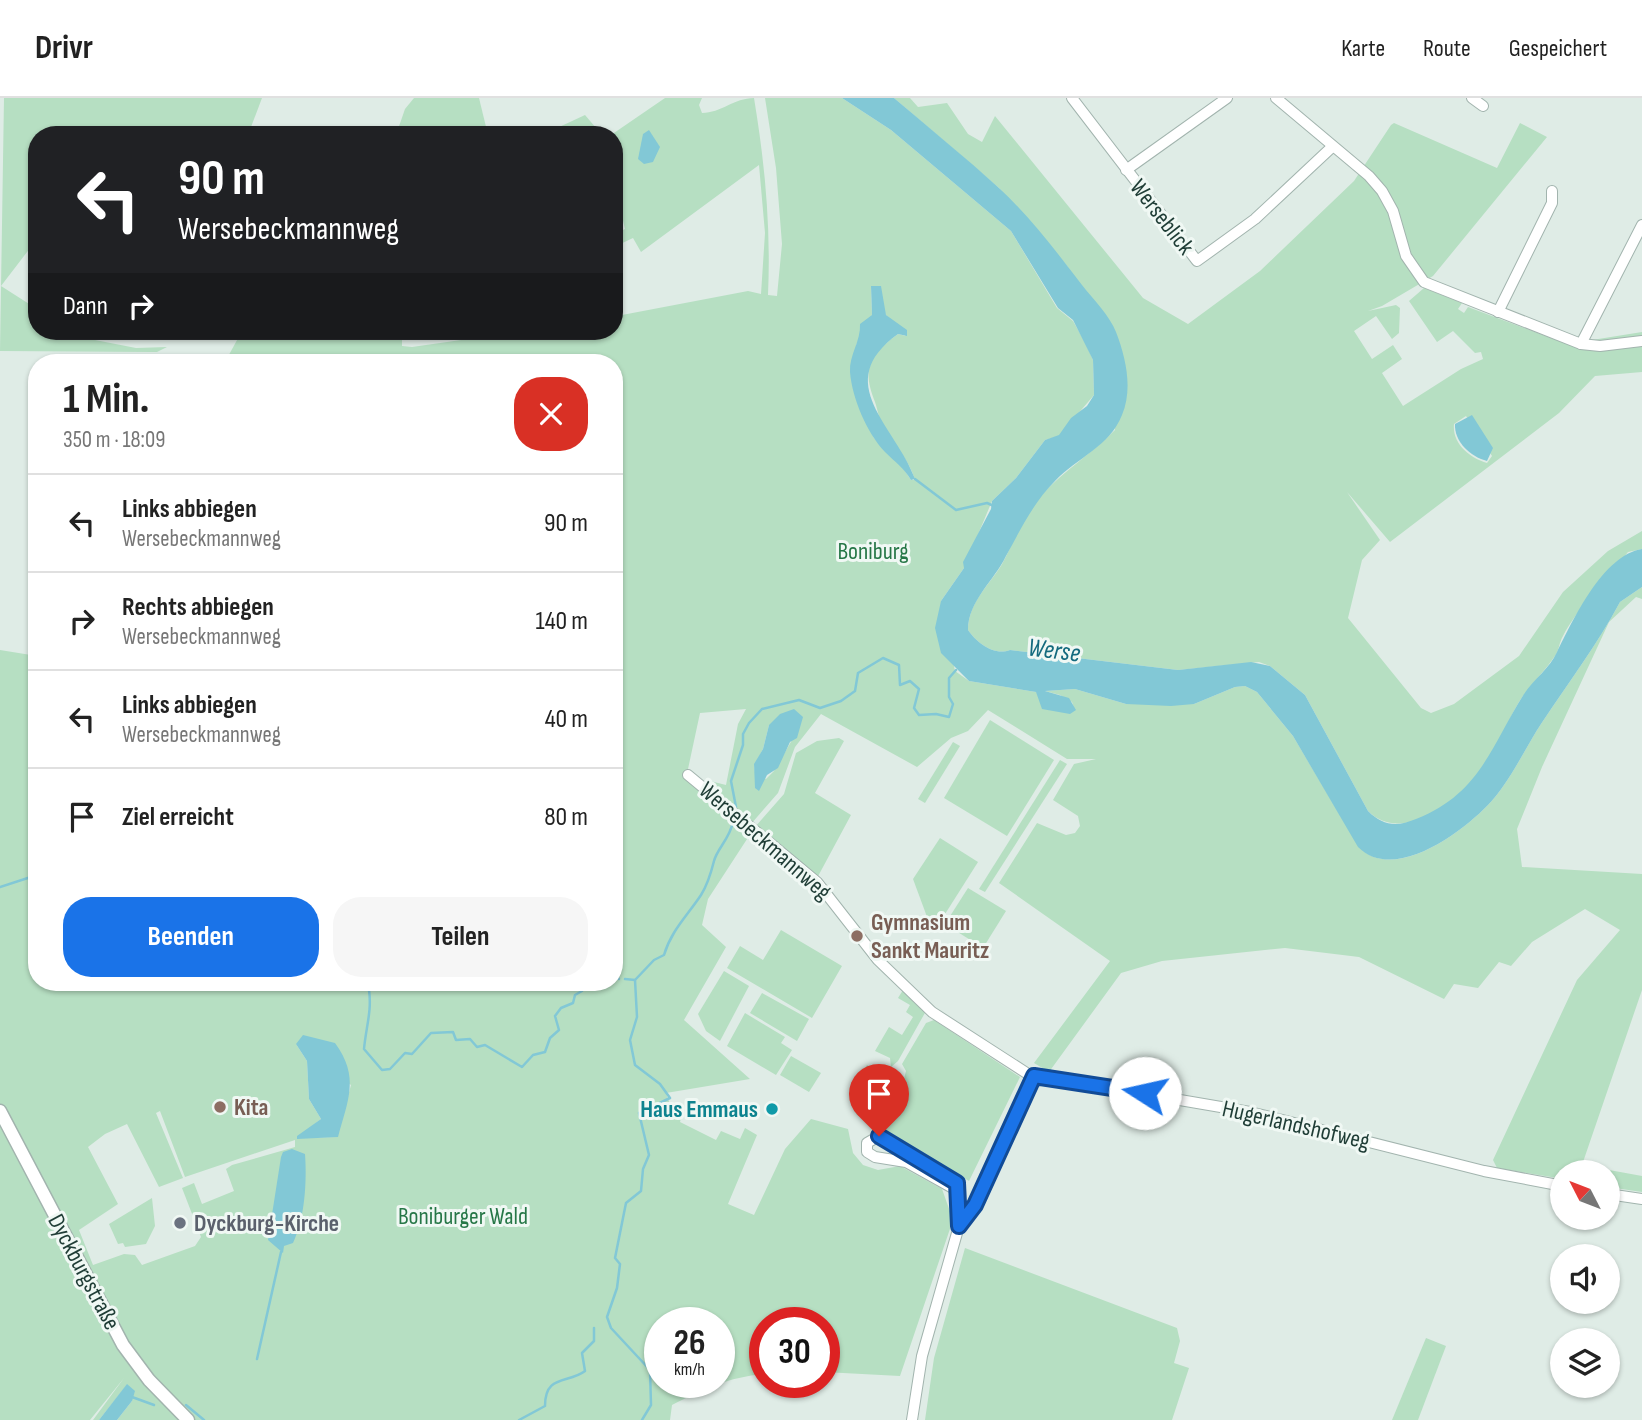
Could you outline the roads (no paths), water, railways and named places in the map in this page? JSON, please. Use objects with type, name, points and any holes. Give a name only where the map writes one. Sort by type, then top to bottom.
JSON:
[{"type":"street","name":"Werseblick","points":[[1072,98],[1197,261],[1255,219],[1332,147]]},
{"type":"street","points":[[1126,170],[1227,98]]},
{"type":"street","points":[[1276,98],[1369,176],[1382,191],[1393,211],[1406,256],[1424,282],[1581,344],[1600,346],[1642,341]]},
{"type":"street","points":[[1472,98],[1483,106]]},
{"type":"street","points":[[1498,312],[1552,203],[1552,191]]},
{"type":"street","points":[[1581,344],[1642,225]]},
{"type":"street","name":"Wersebeckmannweg","points":[[688,775],[817,882],[878,961],[932,1012],[1031,1075]]},
{"type":"street","points":[[959,1226],[975,1205],[1031,1075]]},
{"type":"street","name":"Hugerlandshofweg","points":[[1031,1075],[1250,1112],[1484,1171],[1550,1184]]},
{"type":"street","name":"Dyckburgstraße","points":[[0,1111],[123,1345],[149,1380],[188,1420]]},
{"type":"street","points":[[912,1420],[922,1356],[959,1226],[958,1191],[957,1183],[883,1138],[876,1136],[867,1143],[867,1152],[872,1156],[906,1162],[958,1191]]},
{"type":"street","points":[[1620,1196],[1642,1199]]},
{"type":"water","points":[[842,98],[894,98],[999,188],[1042,235],[1106,314],[1123,352],[1128,384],[1125,405],[1117,426],[1055,481],[1040,498],[972,610],[968,630],[986,647],[998,651],[1010,650],[1178,670],[1251,662],[1270,666],[1305,695],[1368,811],[1379,820],[1391,824],[1403,823],[1438,809],[1470,782],[1482,767],[1524,694],[1554,658],[1572,623],[1602,576],[1628,554],[1642,549],[1642,587],[1620,602],[1503,786],[1476,816],[1426,850],[1390,860],[1373,857],[1358,847],[1293,736],[1257,692],[1245,686],[1235,687],[1194,704],[1171,706],[1126,704],[1075,689],[1045,691],[1069,698],[1076,710],[1070,714],[1042,709],[1036,692],[969,681],[941,653],[935,628],[941,601],[964,568],[963,562],[991,509],[992,501],[1016,478],[1045,440],[1059,435],[1071,418],[1087,406],[1094,395],[1093,360],[1073,320],[1058,308],[1011,231],[891,130]]},
{"type":"water","points":[[649,130],[660,147],[653,162],[644,164],[638,159],[643,134]]},
{"type":"water","points":[[871,286],[881,286],[886,315],[907,330],[907,336],[898,334],[878,352],[869,370],[868,387],[883,423],[915,479],[911,480],[872,435],[857,404],[851,382],[850,366],[860,324],[872,315]]},
{"type":"water","points":[[1472,415],[1493,448],[1487,461],[1475,456],[1460,443],[1455,431],[1455,424]]},
{"type":"water","points":[[794,709],[803,717],[797,738],[790,742],[778,768],[767,775],[759,791],[755,788],[754,764],[763,749],[769,725],[780,714]]},
{"type":"water","points":[[303,1035],[335,1043],[343,1055],[350,1078],[350,1089],[338,1137],[297,1139],[297,1136],[321,1119],[309,1099],[307,1061],[296,1044]]},
{"type":"water","points":[[292,1149],[305,1154],[306,1176],[297,1233],[293,1243],[284,1246],[283,1253],[268,1240],[281,1157],[283,1152]]},
{"type":"water","points":[[127,1384],[135,1391],[132,1401],[117,1420],[99,1420]]},
{"type":"waterway","points":[[915,479],[956,510],[987,503],[994,506]]},
{"type":"waterway","points":[[736,807],[731,781],[743,745],[743,734],[762,709],[799,700],[820,708],[841,701],[855,691],[858,673],[883,658],[899,665],[900,685],[910,681],[919,689],[914,708],[919,715],[936,714],[949,717],[953,704],[949,697],[949,678],[956,670]]},
{"type":"waterway","points":[[642,1420],[651,1405],[650,1370],[611,1328],[607,1317],[617,1288],[620,1264],[615,1258],[626,1203],[641,1191],[643,1169],[649,1155],[639,1113],[670,1098],[660,1084],[635,1065],[630,1040],[637,1017],[635,980],[654,960],[664,955],[675,931],[703,891],[733,822]]},
{"type":"waterway","points":[[0,887],[28,878]]},
{"type":"waterway","points":[[625,979],[635,980]]},
{"type":"waterway","points":[[369,991],[364,1049],[382,1070],[390,1069],[405,1053],[412,1054],[431,1033],[453,1032],[456,1040],[470,1039],[477,1047],[485,1045],[522,1067],[533,1055],[545,1052],[550,1038],[559,1030],[555,1016],[561,1008],[573,1003],[575,995],[582,991]]},
{"type":"waterway","points":[[257,1359],[281,1252]]},
{"type":"waterway","points":[[519,1420],[545,1406],[546,1396],[553,1384],[585,1371],[582,1353],[594,1341],[594,1328]]},
{"type":"waterway","points":[[132,1397],[154,1405]]},
{"type":"waterway","points":[[186,1405],[204,1420]]},
{"type":"place","name":"Gymnasium Sankt Mauritz","points":[[857,936]]},
{"type":"place","name":"Kita","points":[[220,1107]]},
{"type":"place","name":"Haus Emmaus","points":[[772,1109]]},
{"type":"place","name":"Dyckburg-Kirche","points":[[180,1223]]},
{"type":"park label","name":"Boniburg","points":[[873,551]]},
{"type":"park label","name":"Boniburger Wald","points":[[463,1216]]},
{"type":"water label","name":"Werse","points":[[1054,651]]}]
